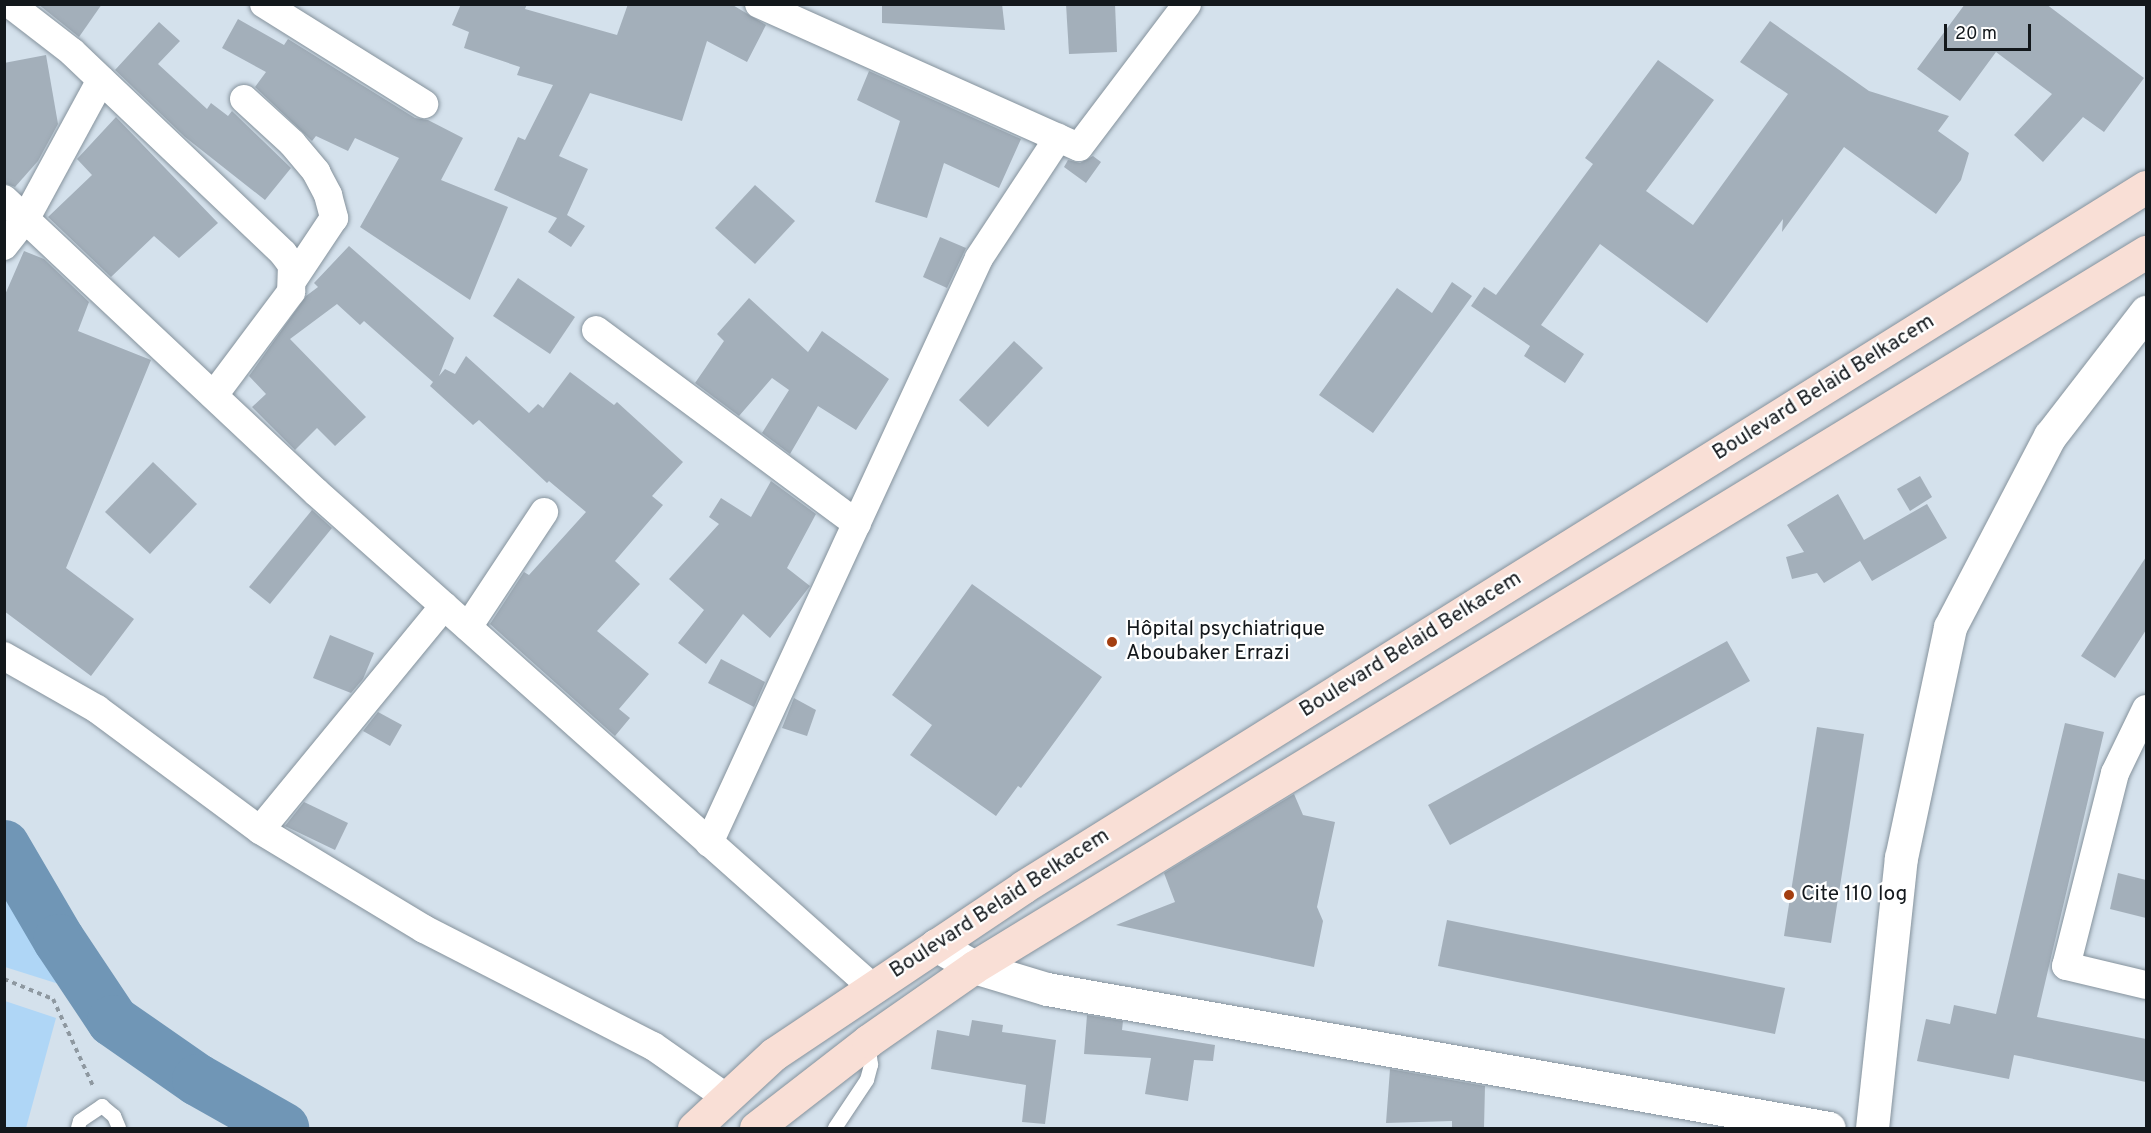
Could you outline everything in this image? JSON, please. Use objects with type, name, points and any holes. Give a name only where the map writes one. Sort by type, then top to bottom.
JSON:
[{"type":"main road","name":"Boulevard Belaid Belkacem","points":[[694,1128],[774,1054],[936,945],[2146,187]]},
{"type":"main road","name":"Boulevard Belaid Belkacem","points":[[756,1128],[868,1041],[974,967],[2146,252]]},
{"type":"street","points":[[10,4],[101,80],[283,253],[292,265],[294,278],[291,292],[214,395]]},
{"type":"street","points":[[264,4],[424,104]]},
{"type":"street","points":[[759,4],[1079,147],[1187,4]]},
{"type":"street","points":[[4,246],[26,218],[101,80]]},
{"type":"street","points":[[244,99],[292,143],[316,172],[328,195],[334,218],[294,278]]},
{"type":"street","points":[[709,843],[979,258],[1058,138]]},
{"type":"street","points":[[4,199],[444,606],[872,987]]},
{"type":"street","points":[[1872,1128],[1901,858],[1950,627],[2050,436],[2146,312]]},
{"type":"street","points":[[596,330],[857,524]]},
{"type":"street","points":[[468,627],[544,512]]},
{"type":"street","points":[[260,830],[444,606]]},
{"type":"street","points":[[4,656],[97,709],[260,830],[423,929],[653,1046],[727,1098]]},
{"type":"street","points":[[2146,709],[2115,773],[2066,966],[2146,985]]},
{"type":"street","points":[[936,945],[974,967],[1047,989],[1829,1128]]},
{"type":"lane","points":[[835,1128],[867,1080],[871,1065],[868,1041]]},
{"type":"lane","points":[[78,1128],[80,1121],[102,1106],[114,1116],[119,1128]]},
{"type":"path","points":[[4,979],[53,999],[102,1106]]},
{"type":"shaded area","points":[[5,868],[81,991],[5,967]]},
{"type":"shaded area","points":[[5,1001],[56,1018],[26,1128],[5,1128]]},
{"type":"building","points":[[38,4],[102,4],[79,37]]},
{"type":"building","points":[[461,4],[527,4],[525,9],[617,35],[628,4],[731,4],[766,25],[747,62],[707,41],[682,121],[590,93],[559,156],[588,169],[567,215],[585,226],[571,247],[548,232],[557,218],[494,190],[518,137],[525,140],[553,85],[517,75],[520,67],[464,48],[469,32],[452,25]]},
{"type":"building","points":[[882,4],[1002,4],[1005,30],[882,23]]},
{"type":"building","points":[[1066,4],[1115,4],[1117,52],[1069,54]]},
{"type":"building","points":[[1965,4],[2046,4],[2144,78],[2104,132],[2083,117],[2043,162],[2014,135],[2052,94],[1996,52],[1960,101],[1917,69]]},
{"type":"building","points":[[238,19],[284,45],[288,39],[415,118],[428,120],[463,138],[441,180],[508,207],[470,300],[360,227],[399,158],[355,138],[348,151],[316,136],[312,141],[255,87],[266,72],[222,48]]},
{"type":"building","points":[[1770,21],[1869,91],[1949,116],[1938,131],[1969,153],[1961,180],[1936,214],[1844,147],[1782,232],[1783,219],[1707,323],[1600,244],[1541,325],[1584,354],[1565,383],[1524,356],[1530,346],[1471,306],[1484,287],[1496,295],[1593,164],[1585,158],[1658,60],[1714,100],[1646,191],[1693,225],[1788,94],[1740,62]]},
{"type":"building","points":[[159,22],[180,41],[158,64],[207,109],[211,103],[228,116],[232,111],[291,168],[265,200],[185,137],[115,70]]},
{"type":"building","points":[[46,55],[58,124],[38,161],[15,187],[4,183],[4,63]]},
{"type":"building","points":[[869,71],[1021,139],[999,188],[944,163],[927,218],[875,202],[900,121],[857,100]]},
{"type":"building","points":[[116,117],[218,223],[179,258],[154,236],[111,277],[48,217],[92,175],[77,159]]},
{"type":"building","points":[[1093,156],[1101,162],[1086,183],[1064,167],[1068,160],[1080,163]]},
{"type":"building","points":[[755,185],[795,221],[755,264],[715,228]]},
{"type":"building","points":[[940,237],[966,248],[947,288],[923,277]]},
{"type":"building","points":[[349,246],[454,338],[439,376],[445,369],[455,374],[466,356],[529,413],[538,404],[543,408],[570,372],[614,405],[617,402],[683,462],[652,496],[663,505],[615,561],[640,584],[597,631],[649,674],[619,709],[630,718],[615,736],[490,624],[524,572],[529,575],[586,512],[549,481],[547,483],[479,420],[473,425],[430,386],[433,382],[364,321],[360,325],[337,304],[290,339],[366,417],[335,446],[317,428],[295,450],[252,407],[266,394],[249,376],[306,296],[318,287],[314,283]]},
{"type":"building","points":[[24,251],[44,259],[89,302],[78,331],[151,360],[66,568],[134,619],[91,676],[4,611],[4,297]]},
{"type":"building","points":[[518,278],[575,317],[550,354],[493,316]]},
{"type":"building","points":[[1452,282],[1472,296],[1373,433],[1319,395],[1397,288],[1432,313]]},
{"type":"building","points":[[749,298],[808,352],[822,331],[889,379],[856,430],[818,406],[790,454],[762,433],[789,390],[772,378],[739,416],[695,383],[724,341],[717,334]]},
{"type":"building","points":[[1014,341],[1043,368],[988,427],[959,400]]},
{"type":"building","points":[[153,462],[197,504],[150,554],[105,512]]},
{"type":"building","points":[[1920,476],[1932,497],[1910,511],[1897,489]]},
{"type":"building","points":[[771,481],[816,514],[787,568],[810,586],[770,638],[743,614],[706,664],[678,643],[704,610],[669,579],[719,524],[709,517],[721,498],[751,517]]},
{"type":"building","points":[[1838,494],[1864,540],[1927,504],[1947,538],[1872,581],[1860,561],[1824,583],[1817,573],[1792,579],[1786,557],[1804,552],[1787,525]]},
{"type":"building","points":[[312,510],[332,528],[270,604],[249,587]]},
{"type":"building","points":[[2146,557],[2146,630],[2115,678],[2081,656]]},
{"type":"building","points":[[972,584],[1102,677],[1021,788],[1018,786],[996,816],[910,755],[932,725],[892,695]]},
{"type":"building","points":[[330,635],[374,653],[363,679],[351,693],[313,678]]},
{"type":"building","points":[[1727,641],[1750,681],[1450,845],[1428,805]]},
{"type":"building","points":[[721,659],[765,682],[754,707],[708,683]]},
{"type":"building","points":[[794,698],[816,710],[807,736],[782,728]]},
{"type":"building","points":[[378,712],[402,725],[390,746],[363,731]]},
{"type":"building","points":[[2065,723],[2104,732],[2037,1017],[2146,1039],[2146,1082],[2014,1055],[2009,1079],[1917,1061],[1926,1019],[1950,1024],[1954,1005],[1996,1014]]},
{"type":"building","points":[[1817,727],[1864,734],[1831,943],[1784,936]]},
{"type":"building","points":[[1294,794],[1303,815],[1335,822],[1317,907],[1323,921],[1314,967],[1116,925],[1175,902],[1164,873]]},
{"type":"building","points":[[304,802],[348,823],[335,850],[285,826]]},
{"type":"building","points":[[2118,873],[2146,880],[2146,918],[2110,909]]},
{"type":"building","points":[[1447,920],[1785,988],[1775,1034],[1438,966]]},
{"type":"building","points":[[1087,1015],[1123,1021],[1122,1030],[1215,1045],[1213,1061],[1194,1060],[1188,1101],[1145,1094],[1151,1058],[1084,1054]]},
{"type":"building","points":[[972,1020],[1003,1025],[1002,1032],[1056,1040],[1045,1124],[1022,1122],[1026,1085],[931,1069],[937,1030],[969,1036]]},
{"type":"building","points":[[1390,1069],[1485,1086],[1484,1128],[1452,1128],[1452,1121],[1386,1123]]},
{"type":"waterway","points":[[4,846],[59,940],[113,1021],[198,1080],[283,1128]]},
{"type":"place","name":"Hôpital psychiatrique Aboubaker Errazi","points":[[1112,642]]},
{"type":"place","name":"Cite 110 log","points":[[1789,895]]}]
